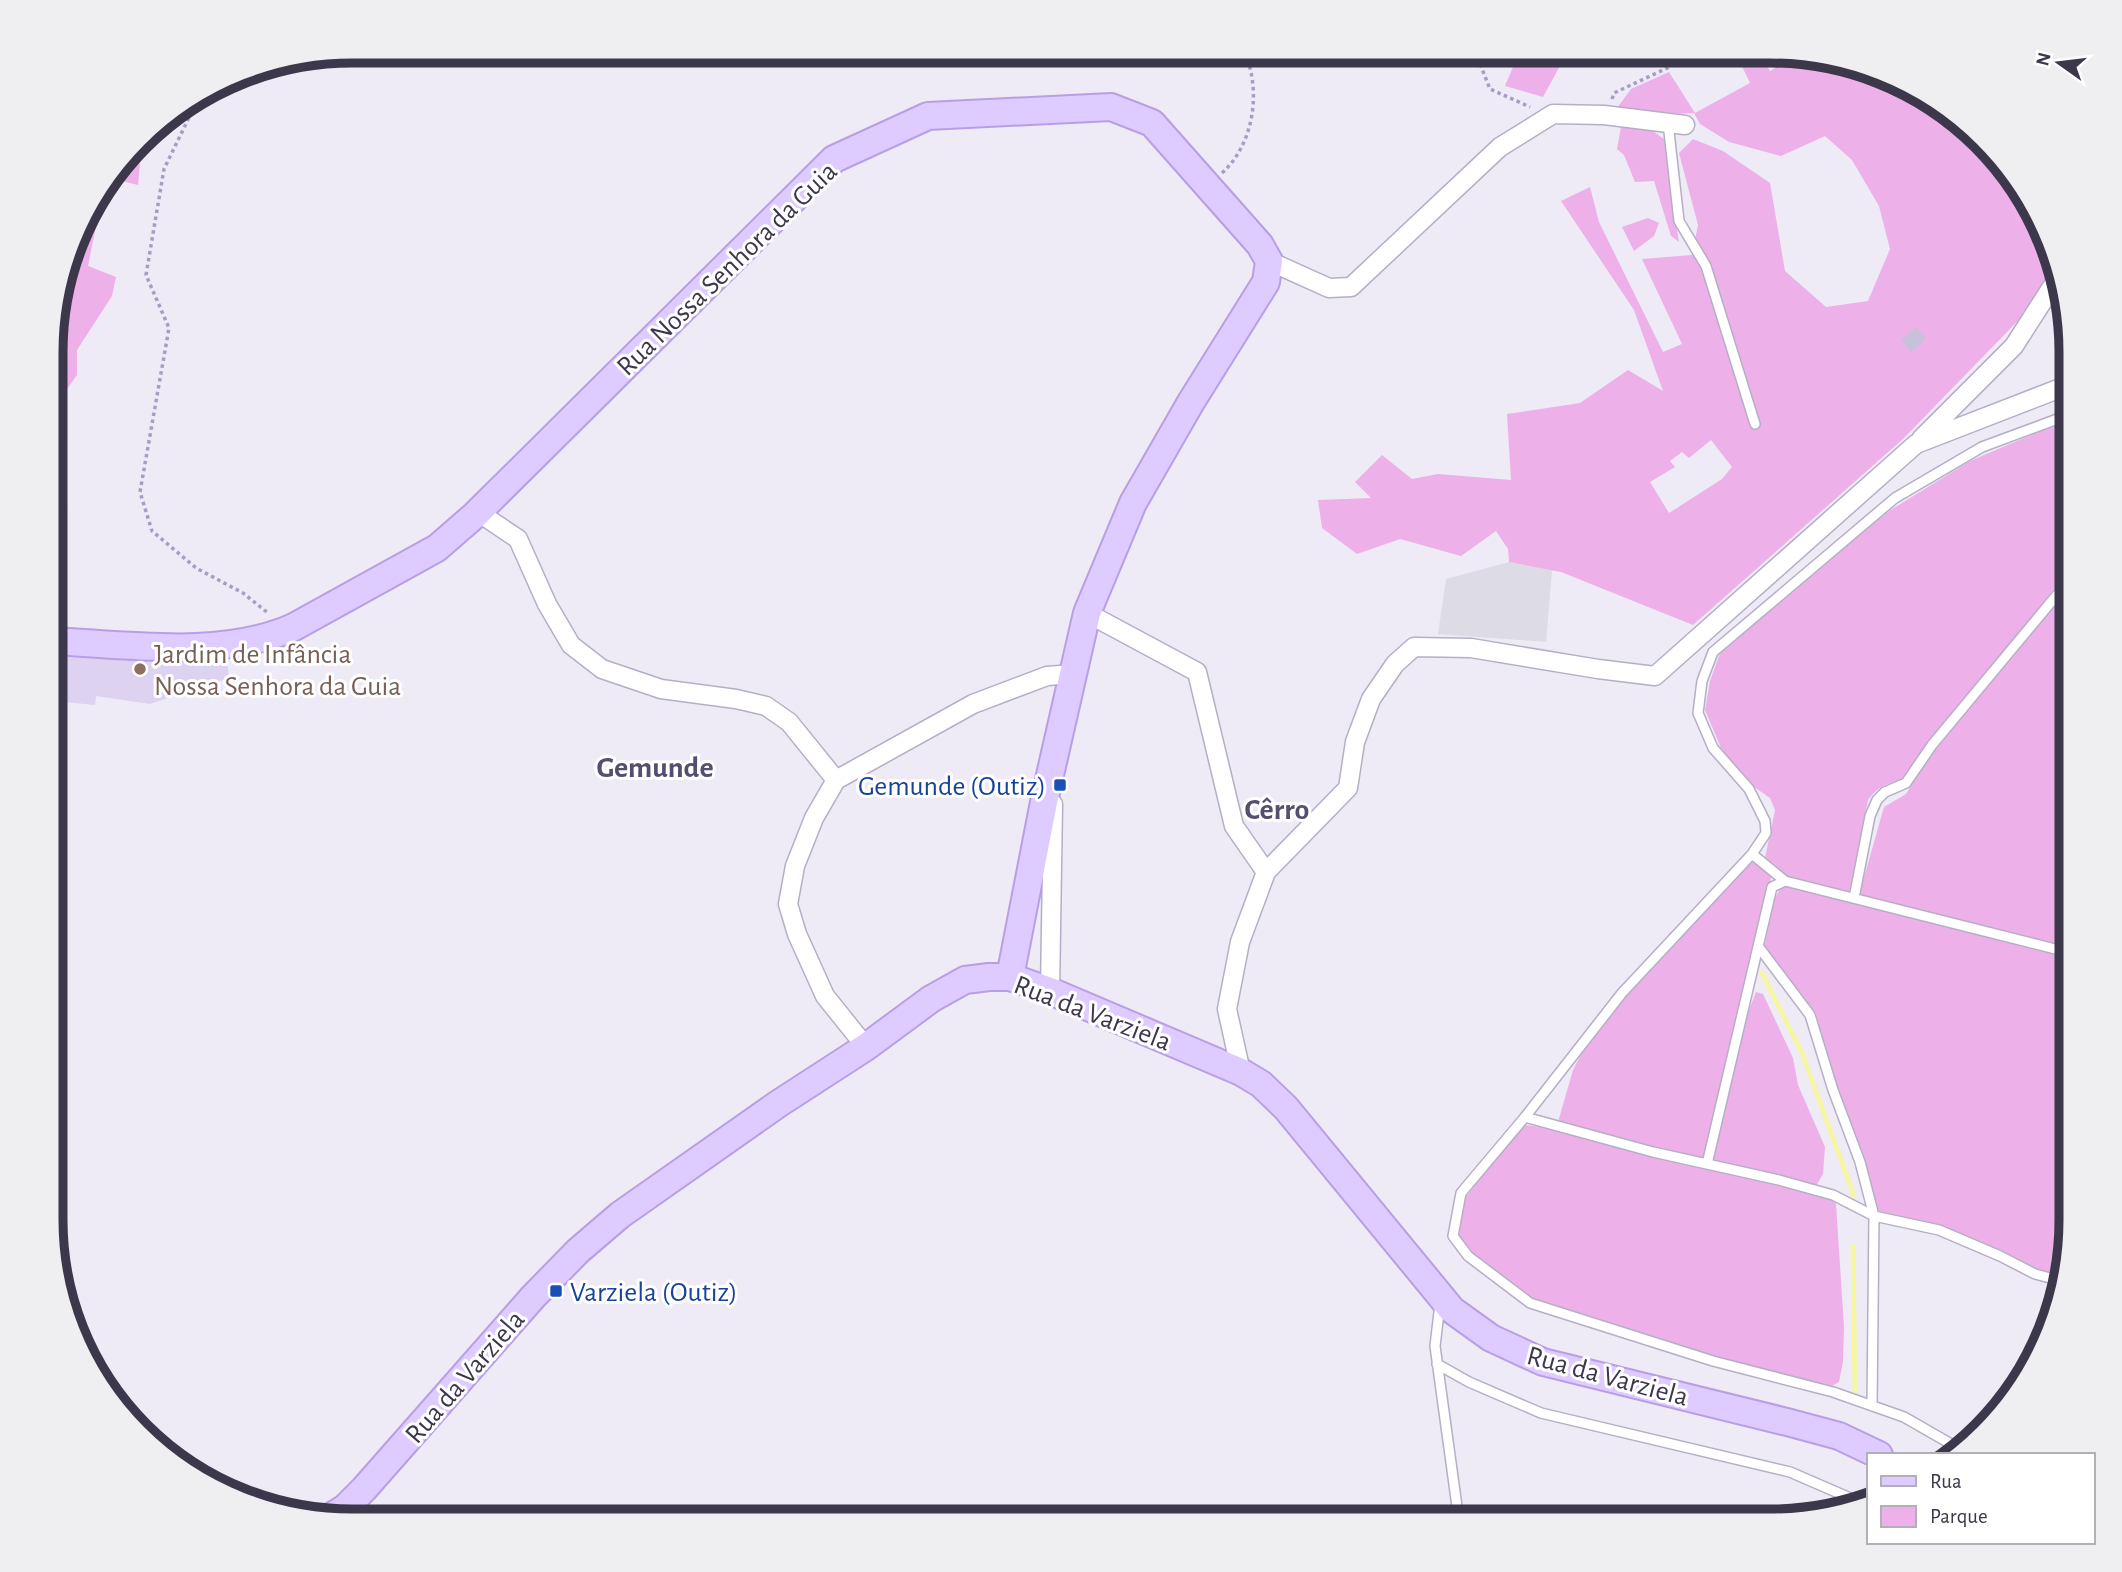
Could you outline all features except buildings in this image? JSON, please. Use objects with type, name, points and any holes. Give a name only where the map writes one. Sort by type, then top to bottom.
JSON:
[{"type":"street","name":"Rua Nossa Senhora da Guia","points":[[63,642],[211,648],[271,638],[437,548],[478,512],[834,159],[928,116],[1111,107],[1152,123],[1260,245],[1269,261]]},
{"type":"street","points":[[1010,977],[1045,797],[1087,613],[1133,503],[1191,401],[1266,282],[1269,261],[1329,288],[1351,287],[1500,147],[1553,114],[1604,115],[1677,124]]},
{"type":"street","points":[[1241,1072],[1227,1009],[1240,942],[1266,872],[1349,788],[1355,742],[1371,699],[1395,664],[1414,647],[1471,648],[1655,676],[1916,444],[2014,346],[2051,288]]},
{"type":"street","points":[[1916,444],[2059,389]]},
{"type":"street","points":[[478,512],[518,540],[547,604],[571,645],[602,669],[661,689],[736,699],[766,706],[789,722],[836,780]]},
{"type":"street","points":[[1087,613],[1196,673],[1234,826],[1266,872]]},
{"type":"street","points":[[866,1047],[825,996],[797,934],[788,904],[795,866],[814,818],[836,780],[973,704],[1047,676],[1073,674]]},
{"type":"street","points":[[1045,797],[1053,804],[1050,990]]},
{"type":"street","name":"Rua da Varziela","points":[[344,1509],[533,1297],[578,1251],[620,1215],[778,1104],[866,1047],[931,999],[965,980],[989,976],[1010,977],[1050,990],[1241,1072],[1261,1084],[1286,1108],[1452,1310],[1491,1338],[1543,1362],[1800,1425],[1839,1436],[1875,1453]]},
{"type":"lane","points":[[1677,124],[1679,221],[1706,266],[1755,424]]},
{"type":"lane","points":[[1952,1444],[1904,1417],[1833,1392],[1713,1361],[1530,1303],[1468,1256],[1453,1236],[1461,1193],[1525,1117],[1622,993],[1752,855],[1766,833],[1765,821],[1749,789],[1713,748],[1698,713],[1702,681],[1713,653],[1895,498],[1982,447],[2059,418]]},
{"type":"lane","points":[[1854,898],[1870,816],[1877,800],[1885,792],[1906,783],[1932,745],[2059,592]]},
{"type":"lane","points":[[1752,855],[1785,881],[2059,950]]},
{"type":"lane","points":[[1707,1164],[1772,887],[1785,881]]},
{"type":"lane","points":[[1758,946],[1810,1015],[1833,1090],[1860,1162],[1874,1216],[1872,1406]]},
{"type":"lane","points":[[1525,1117],[1832,1195],[1874,1216],[1939,1230],[2000,1255],[2035,1274],[2052,1279]]},
{"type":"lane","points":[[1441,1296],[1435,1346],[1457,1509]]},
{"type":"lane","points":[[1437,1364],[1469,1382],[1541,1413],[1790,1472],[1849,1498]]},
{"type":"path","points":[[1208,186],[1237,159],[1253,119],[1250,63]]},
{"type":"path","points":[[1480,63],[1490,89],[1521,104],[1553,114]]},
{"type":"path","points":[[1604,115],[1614,93],[1678,63]]},
{"type":"path","points":[[192,112],[164,169],[146,275],[169,328],[140,492],[152,531],[196,569],[243,593],[273,617],[279,634]]},
{"type":"shaded area","points":[[1509,562],[1552,570],[1546,642],[1438,634],[1446,579]]},
{"type":"shaded area","name":"Jardim de Infância Nossa Senhora da Guia","points":[[63,651],[227,658],[229,678],[150,704],[96,696],[95,705],[63,702]]},
{"type":"green space","points":[[1510,63],[1561,63],[1543,97],[1505,86],[1513,67]]},
{"type":"green space","points":[[1740,63],[1765,63],[1770,71],[1783,64],[1808,65],[1863,78],[1880,85],[1914,102],[1946,123],[1987,162],[2020,208],[2044,259],[2050,281],[2044,294],[1904,438],[1693,625],[1561,572],[1509,562],[1508,549],[1496,531],[1461,556],[1400,539],[1357,554],[1322,528],[1318,500],[1371,498],[1355,482],[1382,455],[1412,479],[1438,474],[1511,480],[1507,414],[1580,403],[1628,370],[1663,391],[1634,310],[1561,201],[1590,187],[1599,222],[1663,352],[1682,344],[1642,259],[1692,255],[1698,225],[1679,153],[1693,139],[1723,151],[1770,183],[1785,271],[1826,307],[1868,301],[1890,249],[1879,206],[1852,160],[1825,136],[1781,156],[1729,142],[1700,124],[1694,113],[1670,114],[1617,108],[1631,89],[1669,72],[1695,113],[1750,83]],"holes":[[[1711,440],[1732,467],[1722,479],[1669,513],[1650,482],[1675,467],[1670,461],[1682,452],[1689,458]]]},
{"type":"green space","points":[[1646,126],[1668,142],[1669,182],[1679,242],[1671,236],[1654,181],[1635,182],[1624,155],[1617,149],[1621,127]]},
{"type":"green space","points":[[141,156],[138,185],[120,180]]},
{"type":"green space","points":[[98,215],[88,266],[116,277],[112,296],[77,350],[77,375],[63,395],[65,314],[78,259]]},
{"type":"green space","points":[[1648,218],[1659,223],[1654,236],[1634,251],[1622,227]]},
{"type":"green space","points":[[2059,423],[2059,583],[2002,661],[1905,779],[1884,786],[1868,800],[1849,893],[1794,881],[1765,858],[1775,810],[1770,798],[1747,782],[1724,755],[1705,710],[1710,681],[1720,653],[1763,614],[1889,511],[1970,461]]},
{"type":"green space","points":[[2059,600],[2059,944],[1859,895],[1884,807],[1906,794],[1926,762]]},
{"type":"green space","points":[[1751,861],[1772,874],[1704,1160],[1639,1146],[1558,1122],[1573,1070],[1588,1041],[1632,988]]},
{"type":"green space","points":[[1788,886],[2059,956],[2059,1220],[2053,1275],[2035,1270],[2013,1256],[1949,1229],[1881,1214],[1845,1112],[1816,1015],[1764,948],[1774,900],[1781,887]]},
{"type":"green space","points":[[1756,992],[1763,994],[1793,1058],[1798,1085],[1825,1147],[1823,1174],[1816,1186],[1712,1161],[1749,1010]]},
{"type":"green space","points":[[1526,1125],[1557,1129],[1830,1198],[1836,1204],[1844,1327],[1843,1362],[1839,1382],[1832,1386],[1704,1356],[1536,1303],[1476,1257],[1459,1236],[1462,1202],[1513,1136]]},
{"type":"waterway","points":[[1762,973],[1802,1053],[1854,1196]]},
{"type":"waterway","points":[[1853,1246],[1855,1391]]},
{"type":"place","name":"Jardim de Infância Nossa Senhora da Guia","points":[[140,669]]},
{"type":"place","name":"Gemunde (Outiz)","points":[[1060,785]]},
{"type":"place","name":"Varziela (Outiz)","points":[[556,1291]]},
{"type":"district","name":"Gemunde","points":[[655,767]]},
{"type":"district","name":"Cêrro","points":[[1277,809]]}]
